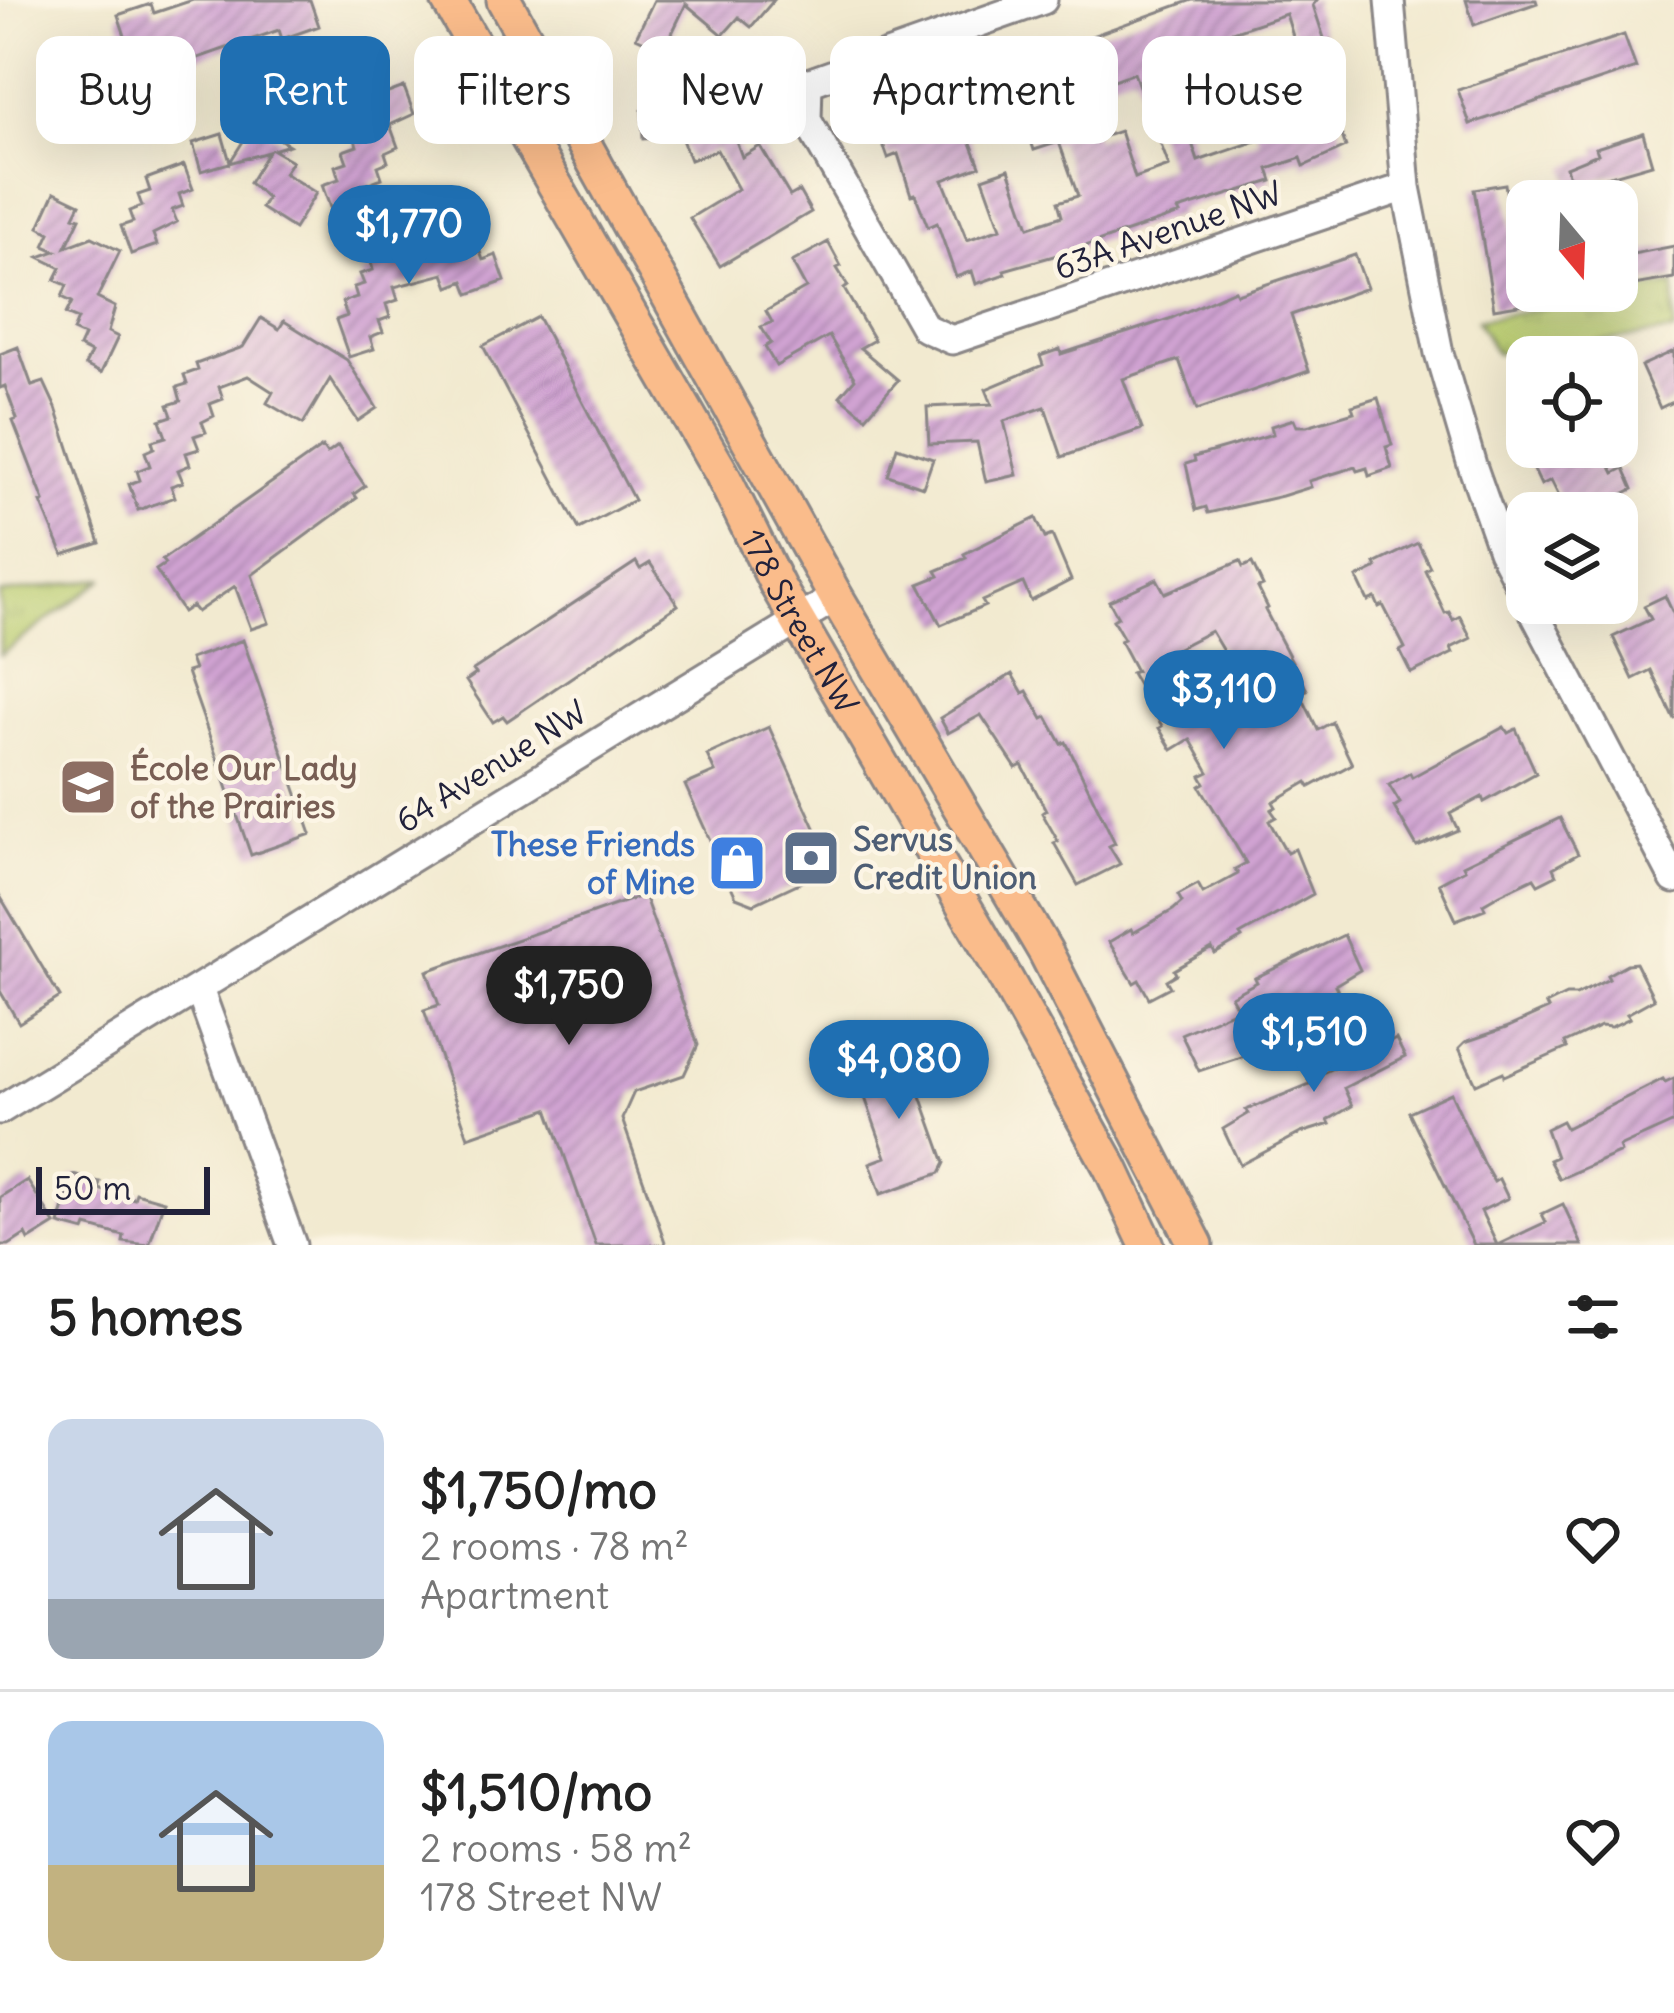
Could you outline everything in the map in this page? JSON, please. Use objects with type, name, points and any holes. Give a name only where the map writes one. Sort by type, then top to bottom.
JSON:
[{"type":"main road","name":"178 Street NW","points":[[448,0],[721,472],[797,619],[1031,1024],[1111,1168],[1147,1245]]},
{"type":"main road","name":"178 Street NW","points":[[504,0],[836,597],[1045,951],[1196,1245]]},
{"type":"street","name":"63A Avenue NW","points":[[1043,0],[808,83],[807,120],[925,328],[952,340],[1406,188]]},
{"type":"street","points":[[1390,0],[1406,188],[1439,353],[1506,558]]},
{"type":"street","name":"64 Avenue NW","points":[[0,1110],[836,597]]},
{"type":"street","points":[[1540,624],[1674,879]]},
{"type":"street","points":[[199,989],[292,1245]]},
{"type":"green space","points":[[1674,284],[1674,332],[1506,336],[1506,353],[1496,354],[1477,320],[1521,312],[1638,312],[1638,291]]},
{"type":"green space","points":[[105,578],[0,655],[0,594]]},
{"type":"building","points":[[193,0],[310,0],[319,26],[291,36],[281,36],[279,30],[262,36],[220,36],[220,50],[196,59],[196,36],[125,36],[118,15],[151,4],[154,13]]},
{"type":"building","points":[[654,0],[774,0],[751,27],[739,17],[723,35],[686,4],[671,36],[636,37]]},
{"type":"building","points":[[1192,0],[1317,0],[1313,5],[1323,36],[1293,36],[1286,14],[1223,35],[1142,36],[1142,94],[1134,73],[1118,79],[1118,36],[1092,36]]},
{"type":"building","points":[[1466,0],[1536,0],[1537,3],[1474,25]]},
{"type":"building","points":[[1624,35],[1636,68],[1470,124],[1458,90]]},
{"type":"building","points":[[404,87],[414,114],[390,125],[390,92]]},
{"type":"building","points":[[390,125],[398,147],[385,153],[388,162],[378,166],[382,178],[369,183],[373,196],[331,210],[322,185],[339,179],[335,166],[347,162],[343,151],[390,144]]},
{"type":"building","points":[[1120,131],[1135,178],[1169,166],[1161,144],[1192,144],[1198,161],[1247,144],[1346,147],[1304,166],[1301,158],[1268,169],[1272,181],[1004,270],[1005,274],[976,284],[972,271],[956,277],[937,223],[928,227],[898,154],[888,158],[883,144],[971,144],[980,166],[943,180],[967,240],[1001,228],[983,178],[1009,169],[1029,227],[1062,216],[1058,202],[1078,196],[1060,144],[1118,144]]},
{"type":"building","points":[[1643,133],[1652,164],[1596,180],[1570,180],[1566,167],[1598,154],[1596,148]]},
{"type":"building","points":[[220,135],[230,162],[241,144],[289,145],[273,150],[292,161],[284,173],[316,193],[294,229],[261,208],[267,198],[249,183],[268,152],[201,171],[193,144]]},
{"type":"building","points":[[684,144],[737,144],[742,157],[760,146],[790,196],[799,191],[811,212],[720,266],[690,218],[738,189],[717,150],[690,160]]},
{"type":"building","points":[[184,165],[193,189],[179,194],[183,206],[172,210],[177,222],[153,234],[157,245],[131,254],[121,226],[133,222],[129,211],[142,206],[138,195],[150,191],[146,179]]},
{"type":"building","points":[[1505,184],[1506,307],[1494,309],[1474,189]]},
{"type":"building","points":[[55,192],[80,204],[74,216],[80,218],[66,247],[92,237],[120,251],[97,298],[115,307],[108,332],[118,337],[101,373],[85,365],[91,353],[79,347],[84,336],[73,331],[78,319],[66,314],[72,302],[62,297],[67,285],[55,280],[61,268],[39,257],[56,251],[44,246],[50,233],[39,227]]},
{"type":"building","points":[[461,238],[468,256],[480,252],[483,260],[496,255],[505,281],[469,294],[464,281],[449,287],[444,274],[394,287],[398,300],[386,304],[390,317],[379,321],[383,332],[370,337],[374,349],[349,357],[336,320],[347,316],[342,302],[357,297],[354,287],[364,284],[360,274],[373,270],[371,262],[408,250],[410,256]]},
{"type":"building","points":[[828,242],[848,286],[844,289],[874,340],[860,348],[898,380],[866,417],[840,396],[855,379],[829,336],[776,366],[765,347],[771,343],[761,327],[772,322],[766,311],[806,288],[792,262]]},
{"type":"building","points":[[1674,246],[1674,278],[1638,284],[1638,253]]},
{"type":"building","points":[[1355,255],[1367,288],[1291,315],[1309,371],[1197,410],[1179,360],[1123,379],[1142,429],[1062,457],[1045,407],[1004,421],[1017,475],[986,482],[977,442],[929,444],[927,407],[992,404],[986,389],[1043,365],[1040,356],[1060,349],[1061,354],[1169,319],[1235,290],[1237,294]]},
{"type":"building","points":[[538,317],[634,500],[579,529],[483,346]]},
{"type":"building","points":[[261,318],[279,329],[284,321],[347,360],[377,408],[358,421],[330,379],[303,424],[267,403],[273,392],[248,376],[219,387],[223,399],[210,404],[214,416],[202,422],[206,432],[194,436],[199,449],[186,453],[190,465],[178,470],[183,482],[171,486],[175,497],[138,510],[129,484],[140,480],[137,471],[150,466],[145,452],[154,448],[152,441],[166,437],[160,420],[172,416],[168,405],[181,401],[177,387],[187,384],[184,375],[198,370],[196,364],[243,347]]},
{"type":"building","points":[[18,347],[32,386],[44,382],[56,408],[100,543],[63,555],[13,421],[17,419],[5,386],[0,388],[0,354]]},
{"type":"building","points":[[1674,351],[1674,401],[1660,408],[1641,366]]},
{"type":"building","points":[[1378,398],[1392,445],[1386,447],[1392,468],[1369,476],[1367,468],[1357,471],[1355,467],[1309,481],[1311,487],[1282,496],[1208,513],[1206,507],[1196,510],[1186,464],[1195,461],[1194,457],[1273,434],[1271,426],[1294,419],[1297,426],[1307,426],[1354,412],[1352,406]]},
{"type":"building","points":[[338,446],[365,486],[354,494],[357,498],[252,575],[269,623],[251,629],[235,586],[197,612],[192,606],[183,612],[156,570],[165,564],[162,560],[322,447],[327,454]]},
{"type":"building","points":[[897,447],[933,459],[923,487],[888,475]]},
{"type":"building","points":[[1533,468],[1612,468],[1614,473],[1624,468],[1633,489],[1557,492],[1551,480],[1541,485]]},
{"type":"building","points":[[1036,518],[1045,538],[1052,535],[1071,580],[1031,601],[1023,583],[941,625],[919,584],[966,558],[964,554]]},
{"type":"building","points":[[1418,543],[1445,613],[1453,620],[1460,616],[1471,638],[1451,648],[1453,653],[1411,673],[1400,651],[1405,648],[1383,605],[1379,607],[1375,598],[1368,601],[1357,578]]},
{"type":"building","points":[[1240,561],[1243,567],[1252,563],[1263,586],[1258,588],[1265,610],[1307,690],[1300,693],[1318,730],[1332,722],[1352,764],[1273,802],[1276,817],[1269,821],[1287,853],[1295,849],[1313,894],[1215,954],[1212,948],[1174,970],[1176,974],[1166,980],[1170,987],[1149,998],[1109,942],[1173,910],[1182,902],[1178,895],[1198,884],[1203,893],[1238,874],[1235,869],[1246,863],[1200,786],[1205,783],[1201,776],[1209,772],[1190,739],[1172,750],[1159,728],[1131,673],[1136,671],[1113,620],[1118,617],[1109,601],[1157,579],[1165,593]],"holes":[[[1211,631],[1233,668],[1198,689],[1176,649]]]},
{"type":"building","points":[[636,562],[640,569],[650,563],[678,605],[507,721],[503,716],[493,722],[466,681],[476,674],[473,670]]},
{"type":"building","points":[[1665,596],[1674,615],[1674,719],[1651,670],[1633,679],[1613,637],[1651,619],[1644,606]]},
{"type":"building","points":[[243,640],[311,834],[251,855],[187,672],[194,670],[190,659]]},
{"type":"building","points":[[1012,674],[1062,744],[1066,742],[1115,843],[1109,846],[1120,864],[1078,885],[1054,843],[1058,841],[1042,813],[1046,810],[1022,765],[1016,768],[981,715],[948,733],[940,718]]},
{"type":"building","points":[[769,727],[833,867],[754,904],[736,897],[685,785],[715,772],[707,755]]},
{"type":"building","points":[[1504,727],[1508,733],[1516,729],[1536,773],[1484,802],[1482,797],[1450,814],[1458,830],[1417,847],[1394,807],[1400,803],[1389,785]]},
{"type":"building","points":[[1560,818],[1578,854],[1553,868],[1556,875],[1538,884],[1534,878],[1483,904],[1485,909],[1456,920],[1439,883],[1465,869],[1463,865]]},
{"type":"building","points":[[644,895],[698,1045],[684,1075],[634,1092],[622,1119],[666,1245],[596,1245],[548,1109],[468,1137],[424,1010],[439,1005],[427,971]]},
{"type":"building","points":[[0,896],[60,997],[19,1023],[0,991]]},
{"type":"building","points":[[1344,935],[1360,970],[1335,985],[1337,989],[1241,1039],[1246,1051],[1241,1057],[1199,1071],[1181,1034],[1238,1009],[1231,996],[1257,982],[1255,978]]},
{"type":"building","points":[[1636,963],[1654,999],[1627,1014],[1630,1018],[1611,1027],[1601,1026],[1565,1043],[1567,1048],[1476,1084],[1459,1048],[1465,1042],[1548,1009],[1546,1005],[1576,995]]},
{"type":"building","points":[[1375,1016],[1405,1057],[1344,1088],[1352,1106],[1328,1120],[1330,1124],[1301,1133],[1240,1165],[1223,1129],[1248,1114],[1246,1110],[1310,1084],[1308,1080],[1343,1063],[1335,1045]]},
{"type":"building","points":[[898,1049],[906,1054],[945,1163],[940,1173],[881,1194],[870,1163],[886,1157],[856,1072],[862,1062]]},
{"type":"building","points":[[1674,1078],[1674,1122],[1559,1179],[1549,1160],[1556,1157],[1546,1129],[1562,1121],[1566,1128],[1663,1079]]},
{"type":"building","points":[[1451,1093],[1483,1163],[1494,1182],[1499,1179],[1508,1198],[1481,1211],[1497,1245],[1474,1245],[1409,1112]]},
{"type":"building","points":[[73,1175],[100,1182],[98,1189],[164,1201],[149,1245],[123,1242],[124,1236],[87,1226],[85,1231],[59,1224]]},
{"type":"building","points":[[27,1180],[55,1224],[29,1240],[26,1234],[0,1245],[0,1197]]},
{"type":"building","points":[[1563,1204],[1582,1245],[1497,1245],[1546,1222],[1542,1214]]},
{"type":"place","name":"École Our Lady of the Prairies","points":[[88,787]]},
{"type":"place","name":"Servus Credit Union","points":[[811,858]]},
{"type":"place","name":"These Friends of Mine","points":[[737,863]]}]
